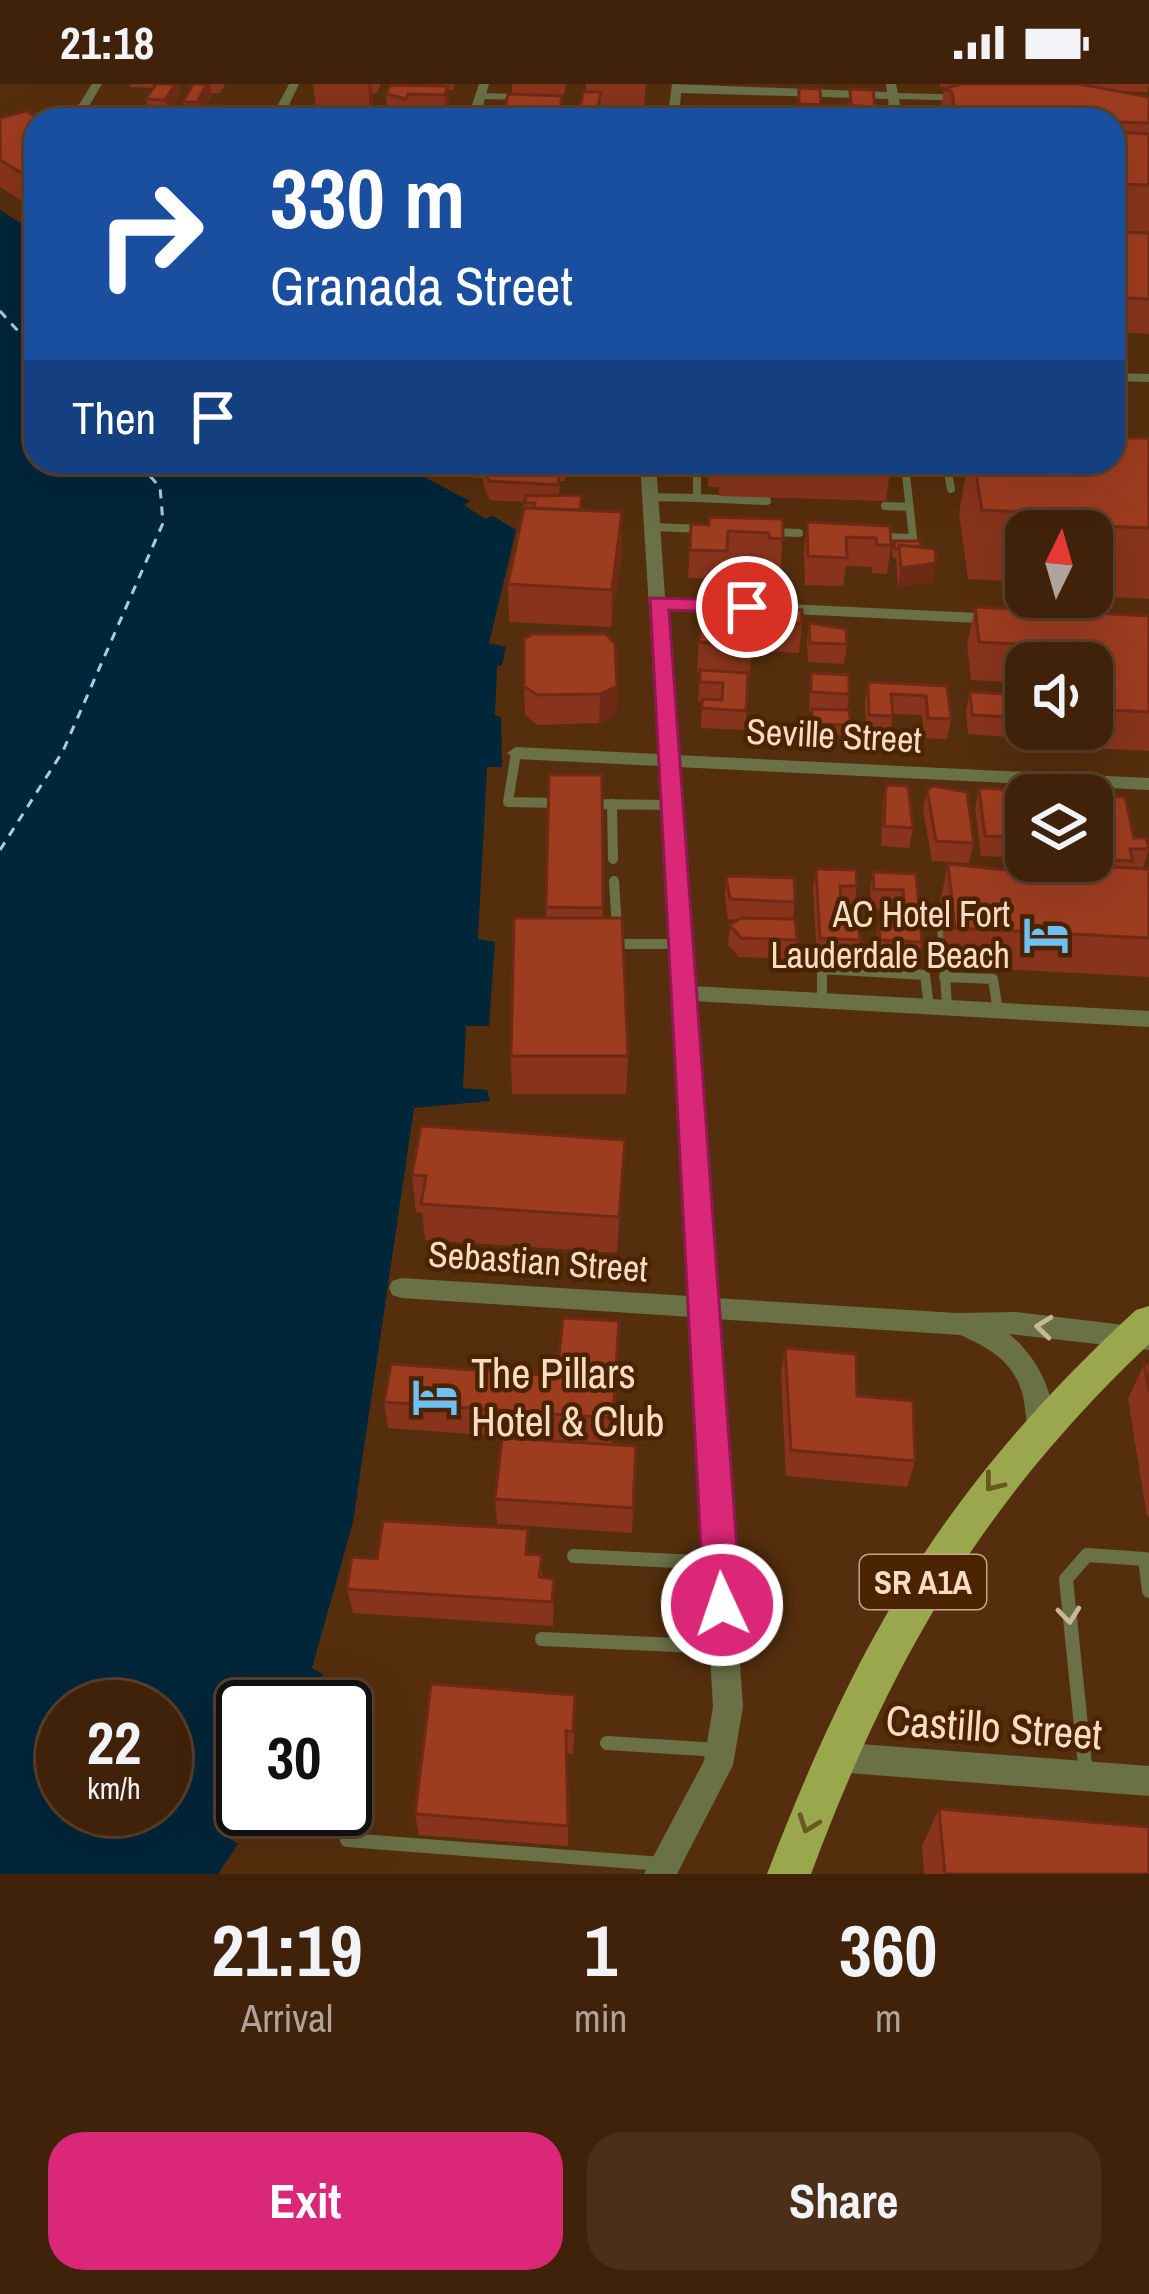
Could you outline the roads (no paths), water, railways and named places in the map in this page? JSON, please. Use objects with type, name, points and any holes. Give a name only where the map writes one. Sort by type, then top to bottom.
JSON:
[{"type":"main road","name":"SR A1A","points":[[789,1874],[833,1756],[902,1614],[951,1538],[1040,1427],[1143,1332]]},
{"type":"street","points":[[677,87],[915,90],[950,104],[990,99]]},
{"type":"street","points":[[649,477],[728,1707],[723,1750],[663,1869]]},
{"type":"street","points":[[658,603],[1009,619]]},
{"type":"street","name":"Seville Street","points":[[516,752],[1149,784]]},
{"type":"street","points":[[682,993],[1149,1019]]},
{"type":"street","name":"Sebastian Street","points":[[401,1288],[1143,1332]]},
{"type":"street","name":"Sebastian Street","points":[[957,1324],[1001,1340],[1018,1355],[1035,1385],[1040,1427]]},
{"type":"street","name":"Castillo Street","points":[[833,1756],[1149,1781]]},
{"type":"lane","points":[[482,90],[532,98]]},
{"type":"lane","points":[[718,91],[718,108]]},
{"type":"lane","points":[[614,474],[649,477],[697,499],[766,501]]},
{"type":"lane","points":[[697,474],[697,499]]},
{"type":"lane","points":[[872,536],[913,538],[906,474]]},
{"type":"lane","points":[[948,474],[950,489]]},
{"type":"lane","points":[[885,506],[910,507]]},
{"type":"lane","points":[[653,527],[717,529]]},
{"type":"lane","points":[[758,531],[799,533]]},
{"type":"lane","points":[[516,752],[508,802],[670,805]]},
{"type":"lane","points":[[611,804],[613,860]]},
{"type":"lane","points":[[614,881],[618,944],[679,944]]},
{"type":"lane","points":[[938,1007],[944,976],[942,924]]},
{"type":"lane","points":[[944,976],[992,974],[998,1011]]},
{"type":"lane","points":[[1086,1776],[1066,1579],[1087,1555],[1147,1558],[1149,1591]]},
{"type":"lane","points":[[574,1556],[720,1563]]},
{"type":"lane","points":[[542,1639],[725,1647]]},
{"type":"lane","points":[[607,1742],[723,1750]]},
{"type":"lane","points":[[347,1840],[663,1869]]},
{"type":"water","points":[[0,210],[24,225],[24,474],[418,474],[470,501],[464,505],[485,519],[493,516],[516,530],[489,643],[506,647],[502,665],[497,666],[495,715],[501,717],[502,767],[487,767],[478,939],[495,942],[489,1026],[466,1026],[463,1088],[487,1090],[490,1101],[414,1108],[353,1522],[312,1668],[323,1674],[321,1680],[216,1680],[216,1836],[228,1836],[238,1844],[218,1874],[0,1874]]},
{"type":"place","name":"AC Hotel Fort Lauderdale Beach","points":[[1046,935]]},
{"type":"place","name":"The Pillars Hotel & Club","points":[[435,1397]]}]
